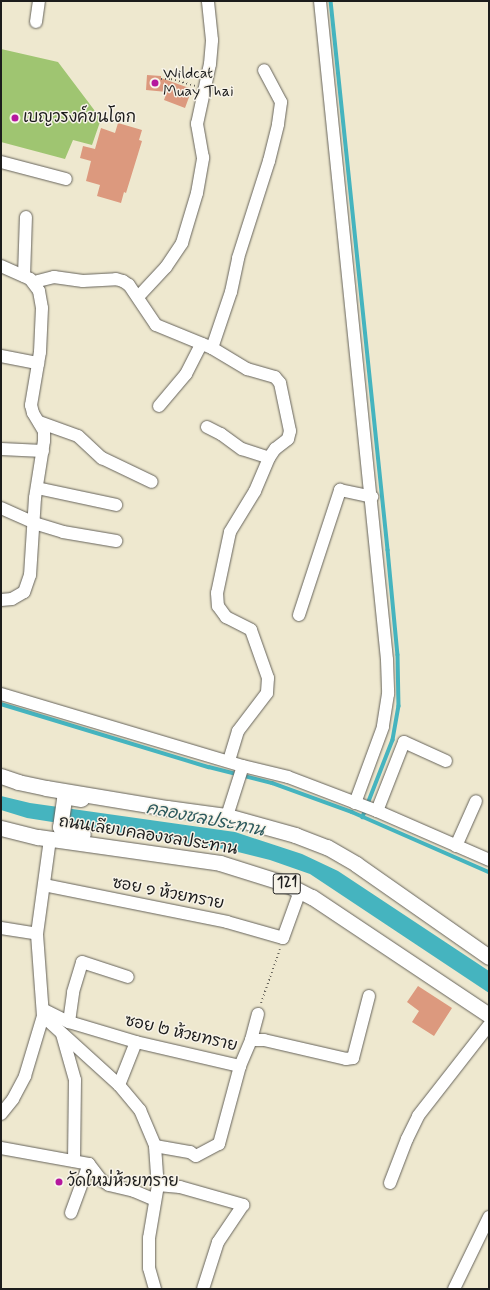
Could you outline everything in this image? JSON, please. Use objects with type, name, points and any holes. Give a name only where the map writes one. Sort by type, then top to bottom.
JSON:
[{"type":"main road","name":"ถนนเลียบคลองชลประทาน","points":[[1,776],[18,782],[46,788],[167,808],[227,816],[269,826],[327,848],[356,864],[489,957]]},
{"type":"main road","points":[[1,784],[59,800],[68,798],[167,808]]},
{"type":"main road","points":[[1,820],[54,831],[59,800]]},
{"type":"main road","name":"ถนนเลียบคลองชลประทาน","points":[[1,828],[54,831],[155,854],[220,863],[284,882],[489,1015]]},
{"type":"street","points":[[36,22],[39,1]]},
{"type":"street","points":[[138,297],[166,267],[182,243],[197,193],[203,158],[197,124],[210,64],[212,40],[208,1]]},
{"type":"street","points":[[320,1],[372,497],[387,660],[388,694],[383,727],[355,803]]},
{"type":"street","points":[[159,406],[186,374],[206,346],[231,292],[238,258],[269,161],[278,124],[281,102],[264,70]]},
{"type":"street","points":[[1,162],[66,179]]},
{"type":"street","points":[[26,217],[29,279]]},
{"type":"street","points":[[1,266],[29,279],[39,291],[42,308],[38,363],[31,405],[44,431],[43,451],[37,488],[30,576],[24,592],[12,599],[1,600]]},
{"type":"street","points":[[29,279],[54,277],[83,282],[116,279],[129,285],[156,325],[206,346],[247,368],[275,377],[280,383],[290,431],[288,439],[275,449],[269,458],[255,491],[230,532],[217,593],[218,606],[226,617],[251,630],[268,678],[266,693],[238,731],[229,761]]},
{"type":"street","points":[[1,356],[38,363]]},
{"type":"street","points":[[39,422],[78,436],[102,458],[152,482]]},
{"type":"street","points":[[207,427],[221,434],[242,449],[269,458]]},
{"type":"street","points":[[1,449],[43,451]]},
{"type":"street","points":[[37,488],[116,505]]},
{"type":"street","points":[[299,614],[340,490],[372,497]]},
{"type":"street","points":[[1,508],[34,523],[63,532],[116,541]]},
{"type":"street","points":[[1,694],[229,761],[242,769],[288,777],[374,809],[489,860]]},
{"type":"street","points":[[374,809],[404,742],[446,761]]},
{"type":"street","points":[[227,816],[242,769]]},
{"type":"street","points":[[456,846],[476,801]]},
{"type":"street","points":[[1,1114],[12,1099],[25,1076],[44,1013],[38,958],[38,934],[44,885],[54,831]]},
{"type":"street","name":"ซอย ๑ ห้วยทราย","points":[[44,885],[227,922],[283,938]]},
{"type":"street","points":[[283,938],[300,891]]},
{"type":"street","points":[[1,928],[38,934]]},
{"type":"street","points":[[70,1022],[73,992],[82,962],[128,977]]},
{"type":"street","name":"ซอย ๒ ห้วยทราย","points":[[44,1013],[136,1042],[240,1066],[252,1040],[264,1040],[346,1059],[353,1058],[368,996]]},
{"type":"street","points":[[44,1013],[62,1034],[119,1085],[140,1110],[155,1146],[158,1185],[149,1238],[149,1268],[155,1289]]},
{"type":"street","points":[[252,1040],[258,1014]]},
{"type":"street","points":[[390,1183],[407,1139],[418,1116],[489,1025]]},
{"type":"street","points":[[62,1034],[75,1080],[74,1161]]},
{"type":"street","points":[[119,1085],[136,1042]]},
{"type":"street","points":[[155,1146],[190,1152],[196,1156],[219,1144],[240,1066]]},
{"type":"street","points":[[1,1148],[89,1164],[101,1180],[109,1185],[134,1191],[155,1200]]},
{"type":"street","points":[[71,1213],[89,1164]]},
{"type":"street","points":[[158,1185],[180,1187],[243,1205],[218,1242],[203,1289]]},
{"type":"street","points":[[454,1289],[489,1217]]},
{"type":"path","points":[[161,79],[171,79],[204,89]]},
{"type":"path","points":[[258,1014],[283,938]]},
{"type":"green space","points":[[1,49],[58,62],[101,119],[92,145],[73,140],[65,159],[1,142]]},
{"type":"water","points":[[1,796],[30,803],[235,832],[302,854],[338,871],[489,971],[489,993],[310,874],[270,860],[230,850],[27,818],[1,810]]},
{"type":"building","points":[[147,75],[161,76],[161,78],[192,89],[185,108],[164,100],[167,92],[146,90]]},
{"type":"building","points":[[118,123],[142,130],[139,140],[142,141],[126,193],[124,192],[121,203],[97,196],[100,185],[86,181],[91,161],[80,158],[83,146],[95,149],[101,128],[115,133]]},
{"type":"building","points":[[418,986],[452,1008],[434,1036],[412,1022],[419,1011],[407,1002]]},
{"type":"waterway","points":[[331,1],[398,655],[399,706],[393,740],[363,817]]},
{"type":"waterway","points":[[1,704],[209,767],[272,783],[352,812],[489,872]]},
{"type":"place","name":"Wildcat Muay Thai","points":[[155,83]]},
{"type":"place","name":"เบญวรงค์ขนโตก","points":[[15,118]]},
{"type":"place","name":"วัดใหม่ห้วยทราย","points":[[59,1182]]},
{"type":"water label","name":"คลองชลประทาน","points":[[205,820]]}]
